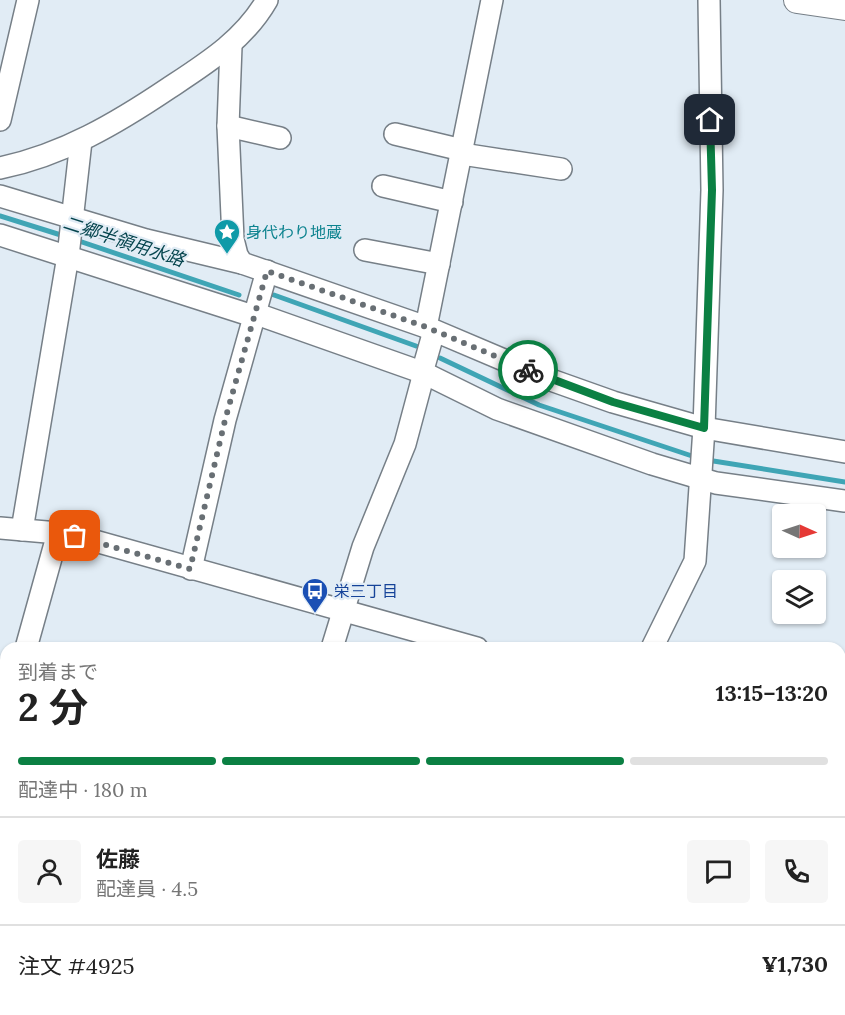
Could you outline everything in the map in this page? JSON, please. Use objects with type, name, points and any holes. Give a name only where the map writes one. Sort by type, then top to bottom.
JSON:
[{"type":"main road","points":[[797,0],[845,7]]},
{"type":"street","points":[[0,120],[28,0]]},
{"type":"street","points":[[0,168],[81,141],[115,124],[231,46],[267,0]]},
{"type":"street","points":[[334,642],[363,547],[405,444],[423,373],[439,264],[492,0]]},
{"type":"street","points":[[655,642],[695,561],[704,428],[712,190],[709,0]]},
{"type":"street","points":[[231,46],[228,126],[233,239],[237,255],[242,263]]},
{"type":"street","points":[[228,126],[280,138]]},
{"type":"street","points":[[395,134],[462,152],[561,169]]},
{"type":"street","points":[[22,530],[68,256],[81,141]]},
{"type":"street","points":[[382,186],[452,202]]},
{"type":"street","points":[[0,196],[73,219],[267,271],[430,329],[551,380],[613,402],[704,428],[845,452]]},
{"type":"street","points":[[0,235],[159,288],[253,315],[423,373],[497,409],[700,479],[756,490],[845,501]]},
{"type":"street","points":[[365,250],[439,264]]},
{"type":"street","points":[[190,569],[253,315],[267,271]]},
{"type":"street","points":[[0,528],[70,534],[455,642]]},
{"type":"street","points":[[28,642],[58,533]]},
{"type":"waterway","name":"二郷半領用水路","points":[[0,216],[64,236]]},
{"type":"waterway","name":"二郷半領用水路","points":[[76,240],[239,295]]},
{"type":"waterway","name":"二郷半領用水路","points":[[274,295],[416,346]]},
{"type":"waterway","name":"二郷半領用水路","points":[[440,358],[539,405],[698,458]]},
{"type":"waterway","name":"二郷半領用水路","points":[[707,460],[845,482]]},
{"type":"way so far","points":[[75,536],[190,569],[225,420],[267,271],[426,327],[528,370]]},
{"type":"place","name":"身代わり地蔵","points":[[227,255]]},
{"type":"place","name":"栄三丁目","points":[[315,614]]},
{"type":"route","points":[[528,370],[613,402],[704,428],[705,338],[712,190],[710,120]]}]
